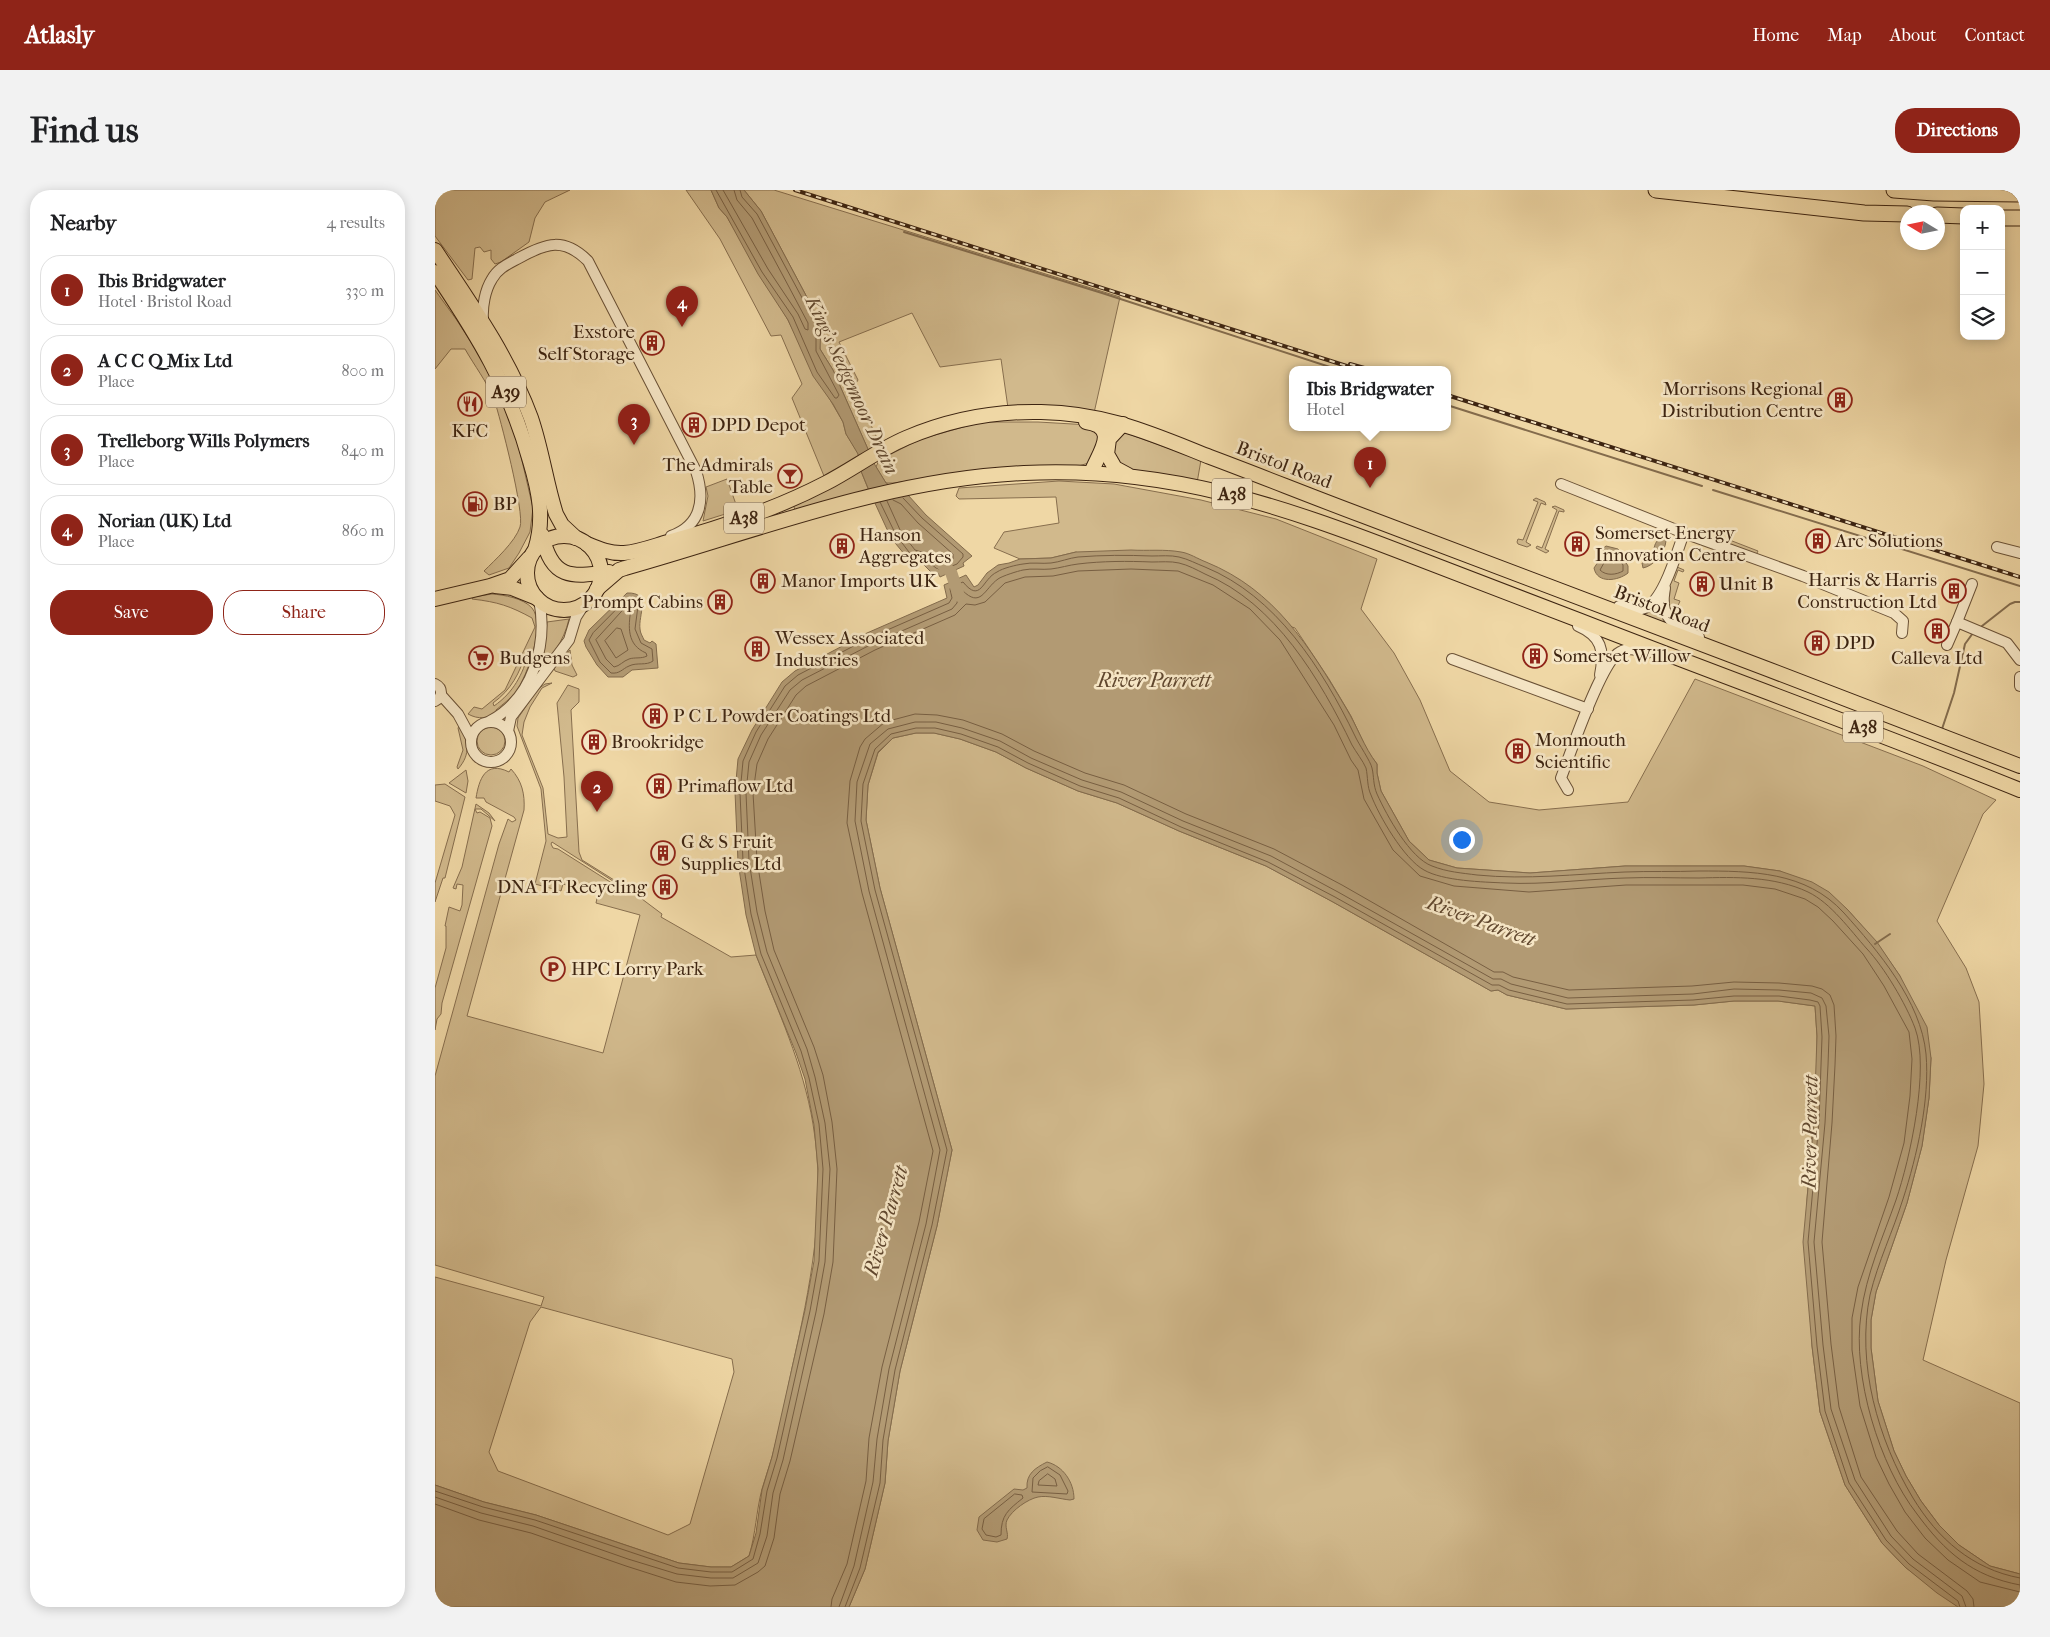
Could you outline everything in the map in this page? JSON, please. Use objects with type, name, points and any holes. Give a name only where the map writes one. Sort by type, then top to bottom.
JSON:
[{"type":"highway","points":[[1656,190],[1864,213],[1900,214]]},
{"type":"highway","points":[[1895,190],[1934,193],[2020,194]]},
{"type":"highway","points":[[1945,215],[1960,216]]},
{"type":"highway","points":[[2005,218],[2020,218]]},
{"type":"main road","name":"A39","points":[[435,250],[483,320],[508,365],[526,405],[540,449],[558,519],[581,541]]},
{"type":"main road","name":"A39","points":[[435,272],[477,336],[511,402],[524,438],[540,502],[541,527],[537,549]]},
{"type":"main road","name":"Bristol Road","points":[[581,541],[612,552],[623,554],[636,551],[699,533],[771,508],[826,483],[879,451],[906,438],[950,423],[1026,413],[1075,415],[1148,431],[1522,577],[2019,765]]},
{"type":"main road","points":[[1026,413],[1039,418],[1096,423],[1101,427],[1105,441],[1102,452],[1091,473]]},
{"type":"main road","points":[[1123,424],[1109,439],[1107,454],[1115,468],[1131,476]]},
{"type":"main road","name":"A38","points":[[581,541],[561,536],[537,549],[565,573],[578,576],[601,573],[619,570],[867,496],[910,487],[988,475],[1091,473],[1131,476],[1199,486],[1290,511],[1704,669],[1871,730],[2020,790]]},
{"type":"main road","points":[[581,541],[596,555],[601,573]]},
{"type":"main road","points":[[435,599],[490,586],[515,575],[537,549]]},
{"type":"main road","points":[[537,549],[529,563],[528,578],[533,592],[538,599]]},
{"type":"main road","name":"A38","points":[[585,603],[597,589],[619,570]]},
{"type":"main road","name":"A38","points":[[597,589],[601,573]]},
{"type":"main road","points":[[490,586],[512,588],[558,609],[572,609],[585,603]]},
{"type":"street","points":[[483,320],[483,309],[491,279],[501,268],[537,247],[551,244],[566,246],[577,251],[588,261],[696,471],[701,488],[698,508],[690,527],[674,535],[649,543],[636,551]]},
{"type":"street","points":[[1561,484],[1684,533],[1827,585],[1894,613],[1903,621],[1902,633]]},
{"type":"street","points":[[1522,577],[1559,583],[1619,606],[1639,610],[1646,608],[1654,601],[1667,577],[1684,533]]},
{"type":"street","points":[[1997,547],[2020,553]]},
{"type":"street","points":[[1667,577],[1663,599],[1664,609],[1670,620],[1678,627],[1736,651],[1795,680]]},
{"type":"street","points":[[1947,645],[1972,584]]},
{"type":"street","points":[[435,684],[440,688],[438,699],[454,710],[476,722],[487,722],[500,724],[508,731],[511,738],[510,749],[504,757],[494,762],[482,760],[477,756],[471,744],[471,738],[478,726],[487,722],[499,716],[513,704],[526,688],[539,652],[543,630],[538,599]]},
{"type":"street","points":[[508,731],[511,717],[572,634],[576,617],[585,603]]},
{"type":"street","points":[[1536,604],[1554,615],[1589,631],[1595,638],[1603,654],[1599,683]]},
{"type":"street","points":[[1957,622],[2007,642],[2020,660]]},
{"type":"street","points":[[1568,790],[1561,778],[1599,683],[1619,652],[1638,650],[1682,666],[1704,669]]},
{"type":"street","points":[[1453,659],[1588,708]]},
{"type":"street","points":[[2020,677],[2020,686]]},
{"type":"street","points":[[454,710],[471,738]]},
{"type":"shaded area","points":[[435,190],[570,190],[545,202],[535,218],[529,242],[501,262],[495,264],[491,259],[491,250],[484,252],[480,247],[475,248],[472,279],[468,280],[435,236]]},
{"type":"shaded area","points":[[686,190],[711,190],[719,208],[727,217],[788,320],[811,367],[843,422],[846,434],[858,453],[859,460],[824,476],[792,398],[802,384],[781,335],[771,336],[720,239]]},
{"type":"shaded area","points":[[744,190],[774,190],[1120,297],[1094,413],[1008,408],[1001,359],[940,367],[912,313],[839,342],[858,380],[853,388],[881,446],[870,454],[833,370],[820,349],[818,318],[761,211]]},
{"type":"shaded area","points":[[435,290],[493,376],[516,435],[533,508],[530,532],[519,553],[509,568],[489,575],[484,571],[509,545],[520,527],[521,518],[516,485],[494,399],[465,349],[451,349],[435,369]]},
{"type":"shaded area","points":[[981,422],[1038,422],[1090,425],[1096,429],[1101,439],[1092,462],[1075,467],[939,477],[886,483],[876,467],[879,460],[921,439]]},
{"type":"shaded area","points":[[1126,433],[1201,460],[1197,483],[1131,471],[1111,460],[1117,435]]},
{"type":"shaded area","points":[[861,471],[869,491],[796,513],[793,504]]},
{"type":"shaded area","points":[[727,479],[738,510],[703,521],[708,496],[706,487]]},
{"type":"shaded area","points":[[1059,481],[1114,484],[1201,500],[1276,519],[1377,559],[1361,609],[1394,653],[1420,700],[1450,771],[1489,802],[1539,810],[1628,802],[1695,679],[1923,766],[1996,800],[1983,814],[1937,921],[1966,968],[1979,1002],[1984,1084],[1978,1146],[1946,1260],[1923,1360],[2020,1403],[2020,1574],[1990,1566],[1959,1545],[1939,1525],[1921,1501],[1906,1476],[1894,1451],[1878,1401],[1871,1348],[1871,1320],[1876,1292],[1907,1203],[1922,1146],[1929,1098],[1931,1058],[1900,976],[1877,943],[1847,909],[1780,871],[1744,866],[1625,866],[1530,873],[1457,868],[1429,860],[1409,841],[1381,791],[1377,764],[1368,752],[1351,716],[1329,679],[1295,628],[1076,552],[1051,558],[1020,559],[994,548],[1004,532],[1059,523],[1056,497],[959,499],[956,496],[959,488]]},
{"type":"shaded area","points":[[1536,498],[1545,502],[1546,505],[1541,503],[1526,542],[1531,545],[1527,547],[1517,542],[1518,539],[1523,540],[1538,502],[1533,500]]},
{"type":"shaded area","points":[[1555,506],[1564,510],[1564,512],[1559,511],[1545,549],[1549,551],[1546,553],[1536,548],[1537,546],[1542,548],[1557,510],[1552,507]]},
{"type":"shaded area","points":[[1727,539],[1758,551],[1756,555],[1724,542]]},
{"type":"shaded area","points":[[1677,567],[1684,570],[1683,572],[1678,570],[1674,581],[1679,583],[1674,599],[1680,601],[1677,608],[1670,612],[1668,595],[1670,586],[1668,584]]},
{"type":"shaded area","points":[[492,594],[519,599],[532,608],[536,616],[537,626],[530,663],[516,692],[496,710],[497,713],[483,718],[468,714],[474,707],[482,709],[505,690],[535,627],[532,618],[517,610],[497,603],[472,599],[473,597]],"holes":[[[526,652],[529,653],[516,683],[507,695],[494,706],[493,703],[514,680]]]},
{"type":"shaded area","points":[[1659,608],[1666,624],[1643,615]]},
{"type":"shaded area","points":[[569,619],[560,642],[536,676],[545,644],[547,622]]},
{"type":"shaded area","points":[[570,650],[572,665],[577,675],[573,677],[555,671],[554,668]]},
{"type":"shaded area","points":[[552,683],[542,688],[530,707],[524,722],[522,735],[543,788],[548,834],[558,838],[567,837],[557,703],[568,685],[579,689],[579,702],[571,710],[579,852],[582,860],[630,890],[662,914],[661,917],[731,957],[756,955],[789,1038],[809,1102],[817,1155],[818,1185],[814,1247],[805,1308],[783,1412],[758,1506],[749,1556],[731,1567],[711,1567],[679,1563],[536,1515],[484,1502],[435,1485],[435,1277],[541,1306],[544,1297],[435,1265],[435,1076],[499,844],[508,819],[512,822],[516,820],[514,817],[486,802],[484,798],[476,798],[481,779],[485,774],[494,768],[509,772],[511,769],[518,778],[522,788],[524,810],[467,1016],[603,1053],[640,915],[596,903],[598,894],[563,884],[561,891],[535,884],[546,841],[541,789],[517,726],[518,718],[538,689],[545,684]],"holes":[[[552,842],[627,890],[626,892],[558,849],[553,848]],[[541,1307],[732,1359],[734,1372],[690,1524],[668,1535],[498,1471],[489,1452],[530,1322]]]},
{"type":"shaded area","points":[[460,725],[465,737],[467,753],[458,769],[463,750],[458,728]]},
{"type":"shaded area","points":[[491,727],[501,731],[505,741],[501,751],[491,755],[481,751],[477,741],[481,731]]},
{"type":"shaded area","points":[[916,733],[934,733],[960,739],[996,752],[1026,768],[1078,791],[1117,803],[1179,831],[1266,866],[1491,991],[1498,990],[1507,995],[1566,1009],[1694,1005],[1734,1001],[1778,1001],[1815,1006],[1817,1064],[1807,1200],[1812,1346],[1820,1412],[1845,1485],[1882,1543],[1905,1567],[1958,1607],[849,1607],[865,1569],[885,1483],[888,1441],[900,1371],[937,1226],[952,1150],[880,888],[866,820],[868,785],[878,753],[893,738]]},
{"type":"shaded area","points":[[466,770],[468,781],[466,793],[449,783]]},
{"type":"shaded area","points":[[445,784],[465,797],[445,878],[443,878],[435,902],[435,883],[455,815],[450,806],[435,801],[435,785]]},
{"type":"shaded area","points":[[476,804],[489,813],[495,821],[481,809],[475,809],[477,813],[480,812],[490,818],[492,826],[435,1030],[435,988],[446,948],[445,926],[449,907],[460,911],[462,905],[463,885],[457,884],[456,889],[453,888],[462,867]]},
{"type":"water","points":[[711,190],[744,190],[761,211],[818,318],[821,325],[820,349],[833,370],[875,465],[886,483],[908,495],[926,515],[972,556],[963,563],[964,566],[940,577],[938,573],[934,575],[923,564],[910,561],[891,538],[868,488],[861,471],[858,454],[846,434],[843,422],[813,376],[788,320],[758,274],[727,217],[719,208]]},
{"type":"water","points":[[1660,538],[1664,538],[1666,541],[1661,554],[1655,561],[1643,568],[1642,563],[1651,558],[1655,545]]},
{"type":"water","points":[[1606,546],[1618,549],[1628,566],[1628,573],[1624,576],[1608,580],[1599,577],[1596,573],[1594,568],[1600,559],[1599,552]]},
{"type":"water","name":"River Parrett","points":[[1169,551],[1187,554],[1230,574],[1252,588],[1271,604],[1304,642],[1332,685],[1377,764],[1381,791],[1409,841],[1429,860],[1457,868],[1530,873],[1625,866],[1744,866],[1780,871],[1812,882],[1829,892],[1877,942],[1900,976],[1927,1027],[1931,1058],[1929,1098],[1922,1146],[1907,1203],[1876,1292],[1871,1320],[1871,1348],[1878,1401],[1894,1451],[1921,1501],[1939,1525],[1959,1545],[1990,1566],[2020,1574],[2020,1607],[1958,1607],[1905,1567],[1882,1543],[1845,1485],[1820,1412],[1803,1242],[1814,1122],[1817,1036],[1815,1006],[1778,1001],[1734,1001],[1694,1005],[1566,1009],[1507,995],[1498,990],[1491,991],[1266,866],[1179,831],[1117,803],[1078,791],[1026,768],[996,752],[960,739],[934,733],[916,733],[893,738],[878,752],[868,785],[866,820],[880,888],[952,1150],[937,1226],[900,1371],[888,1441],[885,1483],[865,1569],[849,1607],[435,1607],[435,1485],[484,1502],[536,1515],[679,1563],[711,1567],[731,1567],[749,1556],[756,1533],[762,1490],[772,1457],[814,1261],[818,1169],[814,1125],[805,1079],[756,955],[746,915],[738,862],[735,792],[738,759],[752,730],[782,682],[795,671],[867,633],[947,598],[944,585],[966,575],[974,587],[978,585],[987,573],[998,565],[1020,559],[1051,558],[1076,552]]},
{"type":"water","points":[[627,593],[635,594],[642,600],[640,632],[644,640],[650,643],[652,641],[656,644],[658,668],[632,670],[623,677],[608,677],[597,665],[584,641],[589,630]]},
{"type":"water","points":[[1047,1462],[1063,1471],[1070,1481],[1074,1499],[1034,1498],[1016,1509],[1009,1516],[1006,1525],[1007,1539],[997,1542],[983,1540],[977,1530],[979,1517],[1014,1489],[1023,1490],[1027,1488],[1028,1479],[1032,1472]]},
{"type":"waterway","points":[[904,232],[1102,293],[1327,366]]},
{"type":"waterway","points":[[1451,406],[1702,486]]},
{"type":"waterway","points":[[1713,490],[2020,586]]},
{"type":"waterway","name":"King's Sedgemoor Drain","points":[[938,561],[951,572],[959,596]]},
{"type":"waterway","points":[[1982,626],[2010,604],[2020,602]]},
{"type":"waterway","points":[[1942,729],[1954,693],[1965,644],[1973,633]]},
{"type":"waterway","points":[[1875,944],[1890,934]]},
{"type":"railway","points":[[795,190],[1347,366]]},
{"type":"railway","points":[[1350,364],[1357,366]]},
{"type":"railway","points":[[1451,396],[2020,577]]},
{"type":"place","name":"Norian (UK) Ltd","points":[[682,327]]},
{"type":"place","name":"Exstore Self Storage","points":[[652,343]]},
{"type":"place","name":"Morrisons Regional Distribution Centre","points":[[1840,400]]},
{"type":"place","name":"KFC","points":[[470,404]]},
{"type":"place","name":"DPD Depot","points":[[694,425]]},
{"type":"place","name":"Trelleborg Wills Polymers","points":[[634,445]]},
{"type":"place","name":"The Admirals Table","points":[[790,476]]},
{"type":"place","name":"Ibis Bridgwater","points":[[1370,488]]},
{"type":"place","name":"BP","points":[[475,504]]},
{"type":"place","name":"Arc Solutions","points":[[1818,541]]},
{"type":"place","name":"Somerset Energy Innovation Centre","points":[[1577,544]]},
{"type":"place","name":"Hanson Aggregates","points":[[842,546]]},
{"type":"place","name":"Manor Imports UK","points":[[763,581]]},
{"type":"place","name":"Unit B","points":[[1702,584]]},
{"type":"place","name":"Harris & Harris Construction Ltd","points":[[1954,591]]},
{"type":"place","name":"Prompt Cabins","points":[[720,602]]},
{"type":"place","name":"Calleva Ltd","points":[[1937,631]]},
{"type":"place","name":"DPD","points":[[1817,643]]},
{"type":"place","name":"Wessex Associated Industries","points":[[757,649]]},
{"type":"place","name":"Somerset Willow","points":[[1535,656]]},
{"type":"place","name":"Budgens","points":[[481,658]]},
{"type":"place","name":"P C L Powder Coatings Ltd","points":[[655,716]]},
{"type":"place","name":"Brookridge","points":[[594,742]]},
{"type":"place","name":"Monmouth Scientific","points":[[1518,751]]},
{"type":"place","name":"Primaflow Ltd","points":[[659,786]]},
{"type":"place","name":"A C C Q Mix Ltd","points":[[597,812]]},
{"type":"place","name":"G & S Fruit Supplies Ltd","points":[[663,853]]},
{"type":"place","name":"DNA IT Recycling","points":[[665,887]]},
{"type":"place","name":"HPC Lorry Park","points":[[553,969]]}]
